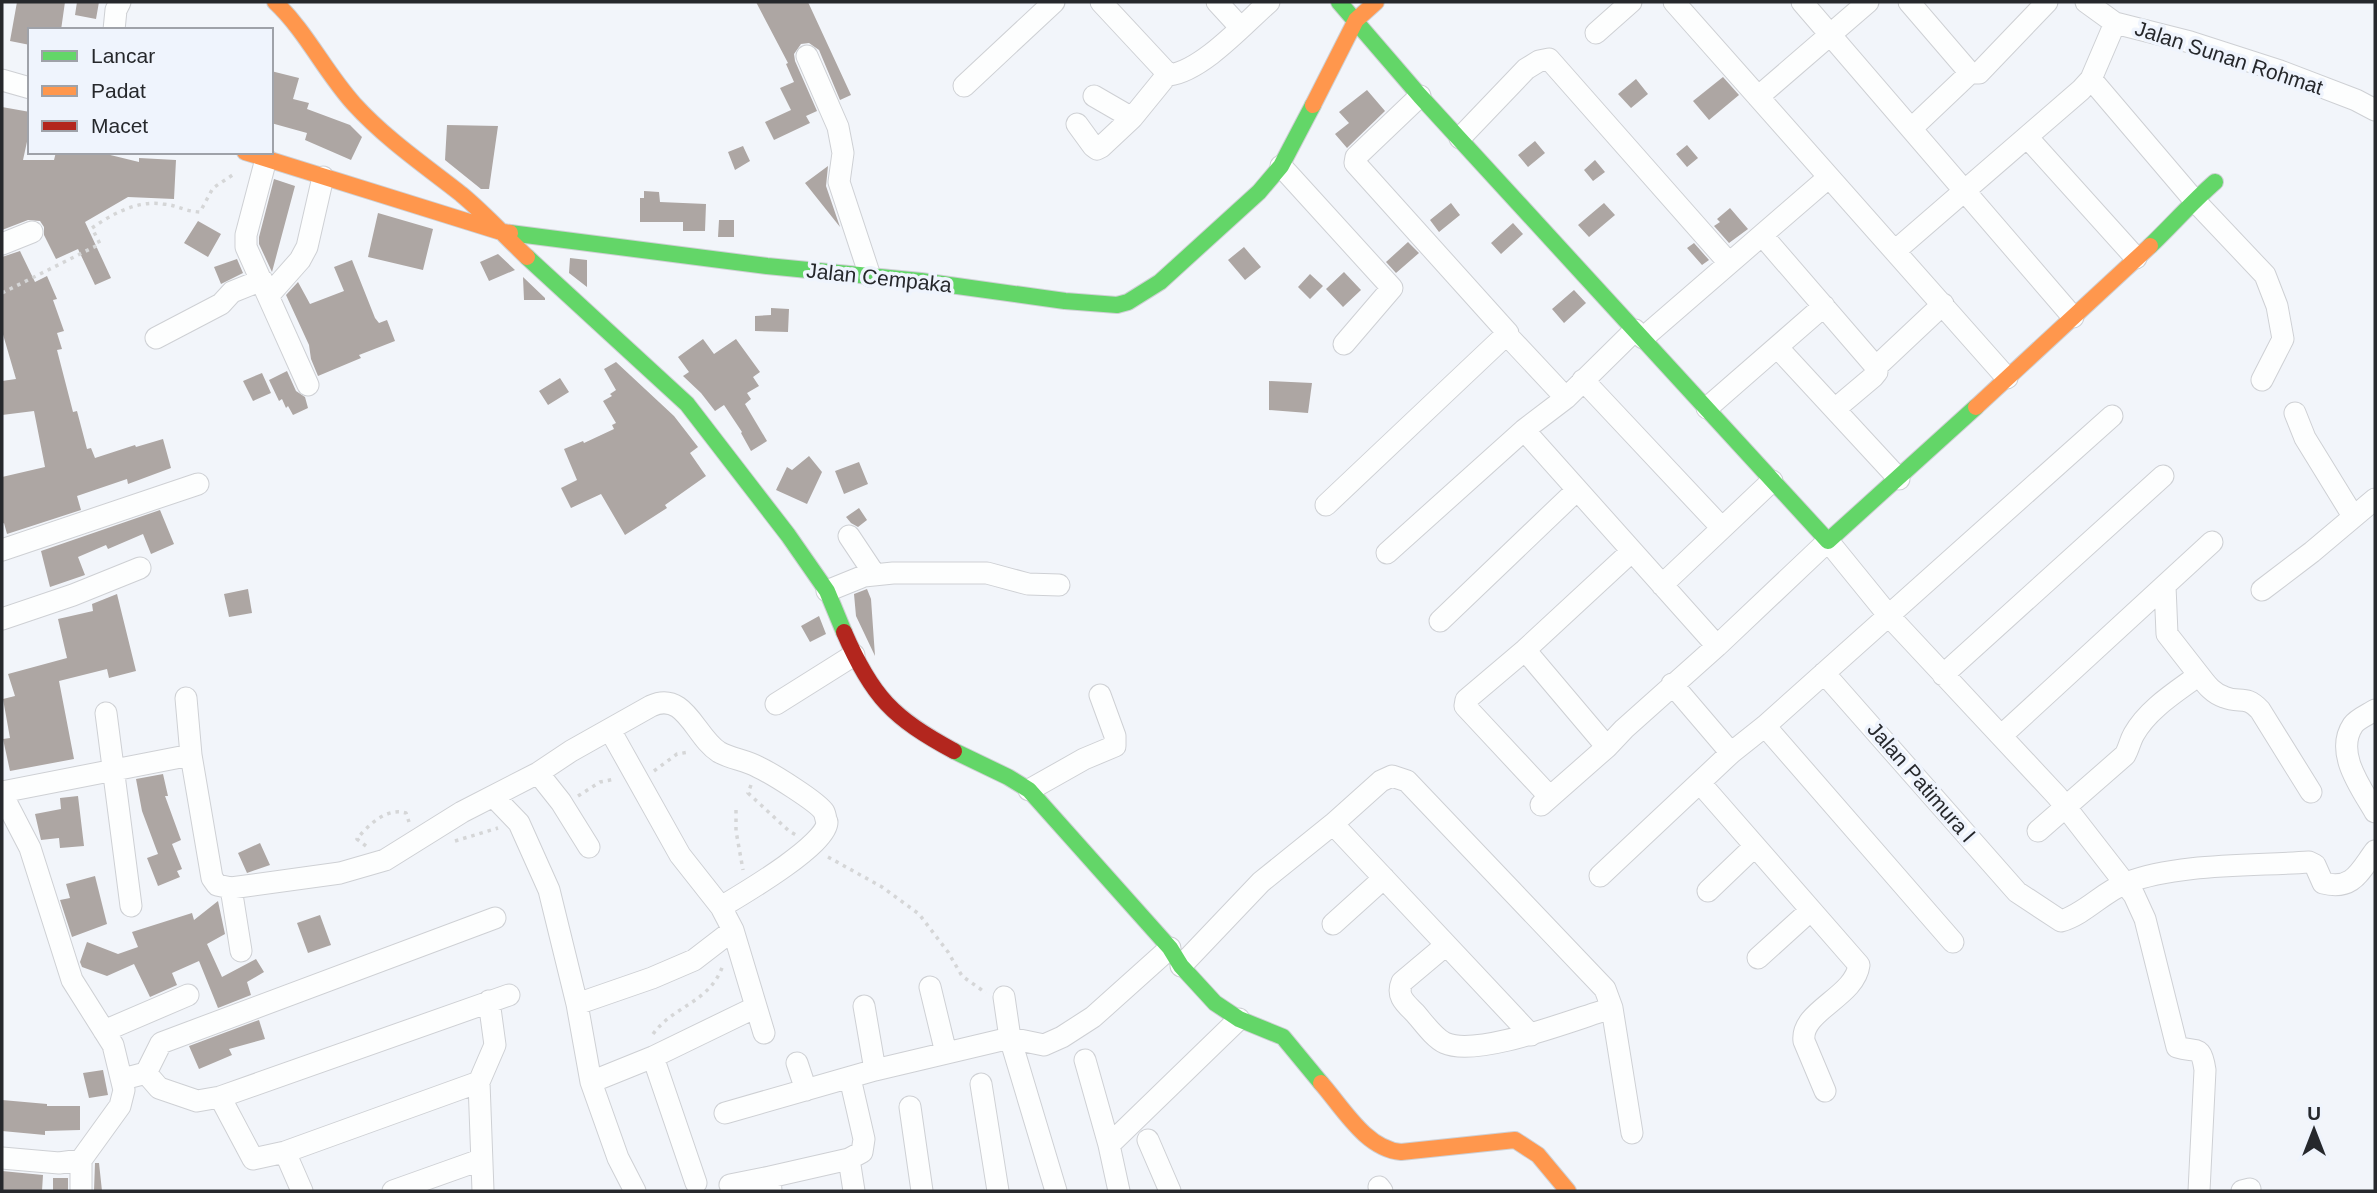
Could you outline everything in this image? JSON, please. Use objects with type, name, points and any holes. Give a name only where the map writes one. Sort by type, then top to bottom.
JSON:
[{"type":"street","points":[[114,28],[116,10],[120,2]]},
{"type":"street","points":[[275,2],[290,16],[312,50],[353,103],[390,140],[463,196],[687,404],[788,535],[827,591],[854,655],[879,698],[897,715],[926,736],[1029,790],[1215,1003],[1239,1019],[1283,1037],[1369,1139],[1381,1147],[1401,1152],[1514,1140],[1524,1143],[1550,1166],[1568,1191]]},
{"type":"street","points":[[964,86],[1054,2]]},
{"type":"street","points":[[1101,2],[1167,75]]},
{"type":"street","points":[[1217,2],[1240,27]]},
{"type":"street","points":[[1077,124],[1093,146],[1097,149],[1101,147],[1132,118],[1167,75],[1177,74],[1213,51],[1269,2]]},
{"type":"street","points":[[1339,2],[1420,96],[1828,541],[1889,616],[2065,807],[2134,895],[2145,919],[2177,1047],[2198,1050],[2203,1055],[2205,1070],[2199,1191]]},
{"type":"street","name":"Jalan Cempaka","points":[[253,155],[498,231],[767,266],[1117,305],[1139,296],[1160,282],[1259,192],[1281,166],[1356,20],[1376,2]]},
{"type":"street","points":[[1596,33],[1631,2]]},
{"type":"street","points":[[1674,2],[2007,377]]},
{"type":"street","points":[[1802,2],[2073,317]]},
{"type":"street","points":[[1758,97],[1867,2]]},
{"type":"street","points":[[1909,2],[1970,73]]},
{"type":"street","points":[[1912,128],[1970,73],[1979,73],[2047,2]]},
{"type":"street","name":"Jalan Sunan Rohmat","points":[[2086,2],[2115,23],[2190,42],[2280,71],[2375,110]]},
{"type":"street","points":[[1895,251],[2091,79],[2115,23]]},
{"type":"street","points":[[807,57],[838,127],[843,153],[839,183],[870,276]]},
{"type":"street","points":[[1460,138],[1526,69],[1539,61],[1549,59],[1729,263]]},
{"type":"street","points":[[2091,79],[2194,200],[2265,275],[2273,292],[2283,339],[2262,380]]},
{"type":"street","points":[[2,80],[28,87]]},
{"type":"street","points":[[1094,96],[1132,118]]},
{"type":"street","points":[[1420,96],[1356,158],[1355,163],[1566,398]]},
{"type":"street","points":[[2027,137],[2136,258]]},
{"type":"street","points":[[253,155],[246,247],[308,385]]},
{"type":"street","points":[[1281,166],[1392,288],[1344,344]]},
{"type":"street","points":[[156,338],[221,304],[232,292],[266,288],[300,260],[307,247],[323,177]]},
{"type":"street","points":[[1387,553],[1524,430],[1729,263],[1829,177]]},
{"type":"street","points":[[1632,551],[1525,650],[1466,700],[1465,706],[1545,800],[1607,747],[1672,684],[1899,479],[2181,216],[2215,181]]},
{"type":"street","points":[[2,244],[32,232]]},
{"type":"street","points":[[1762,235],[1876,367],[1877,372],[1873,377],[1835,409]]},
{"type":"street","points":[[1876,367],[1943,304]]},
{"type":"street","points":[[1707,408],[1824,306]]},
{"type":"street","points":[[1326,505],[1358,472],[1507,335]]},
{"type":"street","points":[[1778,348],[1899,479]]},
{"type":"street","points":[[1583,380],[1721,528]]},
{"type":"street","points":[[2262,590],[2367,509],[2305,438],[2295,413]]},
{"type":"street","points":[[1600,876],[1731,753],[1765,726],[2112,416]]},
{"type":"street","points":[[1524,430],[1717,646]]},
{"type":"street","points":[[1944,675],[2163,476]]},
{"type":"street","points":[[1662,585],[1772,481]]},
{"type":"street","points":[[2,550],[198,484]]},
{"type":"street","points":[[1440,621],[1577,490]]},
{"type":"street","points":[[849,536],[875,575]]},
{"type":"street","points":[[2001,736],[2212,542]]},
{"type":"street","points":[[2,619],[73,596],[140,568]]},
{"type":"street","points":[[827,591],[855,579],[894,573],[971,572],[1001,576],[1028,584],[1059,585]]},
{"type":"street","points":[[2165,586],[2167,634],[2210,690],[2226,699],[2248,699],[2260,710],[2311,792]]},
{"type":"street","points":[[1525,650],[1607,747]]},
{"type":"street","points":[[776,704],[854,655]]},
{"type":"street","name":"Jalan Patimura l","points":[[1824,673],[2017,891],[2061,921],[2125,883]]},
{"type":"street","points":[[2038,831],[2125,755],[2132,737],[2142,723],[2164,701],[2199,675]]},
{"type":"street","points":[[1672,684],[1731,753]]},
{"type":"street","points":[[1029,790],[1084,759],[1115,746],[1115,736],[1101,695]]},
{"type":"street","points":[[186,698],[191,755],[212,878],[217,885],[231,888],[340,873],[385,860],[462,812],[538,773],[651,705],[660,701],[669,702],[678,706],[712,747],[757,766],[824,811],[827,821],[825,829],[814,844],[721,908]]},
{"type":"street","points":[[2375,710],[2353,724],[2348,738],[2347,755],[2353,774],[2375,812]]},
{"type":"street","points":[[106,713],[131,906]]},
{"type":"street","points":[[1765,726],[1953,942]]},
{"type":"street","points":[[610,730],[680,855],[721,908],[733,930],[764,1034]]},
{"type":"street","points":[[81,1191],[81,1160],[120,1106],[124,1090],[123,1079],[113,1045],[72,980],[30,848],[2,793],[191,755]]},
{"type":"street","points":[[538,773],[561,802],[589,847]]},
{"type":"street","points":[[724,1113],[875,1070],[1010,1038],[1044,1045],[1062,1037],[1175,957],[1261,882],[1334,824],[1381,780],[1392,776],[1407,780],[1605,989],[1612,1007],[1632,1133]]},
{"type":"street","points":[[1700,783],[1859,968],[1845,989],[1807,1023],[1803,1034],[1825,1091]]},
{"type":"street","points":[[494,797],[519,823],[549,890],[577,1004],[591,1082],[618,1158],[635,1191]]},
{"type":"street","points":[[1334,824],[1531,1035]]},
{"type":"street","points":[[1708,891],[1755,846]]},
{"type":"street","points":[[2125,883],[2161,874],[2199,869],[2309,862],[2315,865],[2323,883],[2344,885],[2353,881],[2375,851]]},
{"type":"street","points":[[1333,924],[1384,878]]},
{"type":"street","points":[[231,888],[241,951]]},
{"type":"street","points":[[1758,958],[1811,910]]},
{"type":"street","points":[[123,1079],[146,1073],[161,1043],[495,918]]},
{"type":"street","points":[[577,1004],[694,960],[733,930]]},
{"type":"street","points":[[1446,945],[1402,982],[1400,987],[1402,1000],[1449,1045],[1493,1043],[1531,1035],[1612,1007]]},
{"type":"street","points":[[930,987],[946,1053]]},
{"type":"street","points":[[104,1031],[188,995]]},
{"type":"street","points":[[995,995],[1056,1191]]},
{"type":"street","points":[[146,1073],[159,1088],[197,1101],[220,1097],[499,998],[495,1045],[479,1082],[480,1160],[484,1191]]},
{"type":"street","points":[[863,1006],[875,1070]]},
{"type":"street","points":[[591,1082],[653,1057],[756,1007]]},
{"type":"street","points":[[1109,1145],[1239,1019]]},
{"type":"street","points":[[653,1057],[696,1183]]},
{"type":"street","points":[[1085,1060],[1119,1191]]},
{"type":"street","points":[[797,1063],[806,1090]]},
{"type":"street","points":[[730,1185],[770,1184],[849,1159],[862,1152],[863,1139],[850,1079]]},
{"type":"street","points":[[220,1097],[253,1158],[285,1152],[479,1082]]},
{"type":"street","points":[[981,1084],[998,1191]]},
{"type":"street","points":[[910,1107],[922,1191]]},
{"type":"street","points":[[1148,1140],[1170,1191]]},
{"type":"street","points":[[285,1152],[302,1191]]},
{"type":"street","points":[[2,1158],[59,1163],[81,1160]]},
{"type":"street","points":[[849,1159],[854,1191]]},
{"type":"street","points":[[393,1191],[480,1160]]},
{"type":"path","points":[[2,293],[100,244],[92,228],[129,208],[145,204],[164,204],[185,211],[200,212],[213,188],[243,169],[253,155]]},
{"type":"path","points":[[757,766],[748,793],[789,831],[882,887],[919,914],[948,951],[962,976],[995,995]]},
{"type":"path","points":[[357,839],[375,820],[401,811],[406,813],[415,841]]},
{"type":"building","points":[[17,2],[65,2],[61,28],[28,28],[28,45],[10,41]]},
{"type":"building","points":[[77,2],[99,2],[96,19],[75,15]]},
{"type":"building","points":[[756,2],[808,2],[851,95],[840,100],[819,50],[809,43],[801,44],[794,54],[795,61],[817,111],[806,116],[810,123],[774,140],[765,122],[791,110],[780,88],[794,82],[786,64],[788,63]]},
{"type":"building","points":[[273,72],[299,78],[293,99],[309,103],[307,109],[350,125],[362,137],[351,160],[305,140],[307,133],[273,124]]},
{"type":"building","points":[[1723,77],[1739,95],[1709,120],[1693,101]]},
{"type":"building","points":[[1636,79],[1648,94],[1631,108],[1618,94]]},
{"type":"building","points":[[1367,90],[1385,111],[1347,148],[1335,134],[1349,123],[1339,112]]},
{"type":"building","points":[[2,107],[28,112],[28,137],[23,160],[54,160],[56,154],[106,154],[139,162],[139,158],[176,160],[174,199],[128,197],[85,222],[111,278],[95,285],[78,249],[56,259],[40,221],[28,220],[2,230]]},
{"type":"building","points":[[447,125],[498,126],[489,189],[481,189],[445,160]]},
{"type":"building","points":[[1535,141],[1545,153],[1528,167],[1518,155]]},
{"type":"building","points":[[1687,145],[1698,158],[1687,167],[1676,154]]},
{"type":"building","points":[[743,146],[750,161],[735,170],[728,152]]},
{"type":"building","points":[[1595,160],[1605,172],[1593,181],[1584,170]]},
{"type":"building","points":[[828,166],[826,186],[840,227],[805,183]]},
{"type":"building","points":[[274,179],[295,186],[272,272],[259,244],[259,237]]},
{"type":"building","points":[[644,191],[659,192],[660,202],[706,204],[705,231],[683,231],[683,222],[640,222],[640,198],[644,198]]},
{"type":"building","points":[[1451,203],[1460,215],[1439,232],[1430,220]]},
{"type":"building","points":[[1604,203],[1615,215],[1589,237],[1578,225]]},
{"type":"building","points":[[1730,208],[1748,229],[1729,243],[1714,226],[1720,222],[1717,219]]},
{"type":"building","points":[[378,213],[433,229],[423,270],[368,257]]},
{"type":"building","points":[[719,220],[734,220],[734,237],[718,237]]},
{"type":"building","points":[[198,221],[221,234],[208,257],[184,243]]},
{"type":"building","points":[[1513,223],[1523,234],[1501,254],[1491,243]]},
{"type":"building","points":[[1408,242],[1419,253],[1396,273],[1386,262]]},
{"type":"building","points":[[1694,243],[1709,260],[1702,265],[1687,248]]},
{"type":"building","points":[[1244,247],[1261,267],[1245,280],[1228,260]]},
{"type":"building","points":[[20,251],[35,282],[47,276],[57,299],[53,300],[64,331],[57,333],[62,349],[57,350],[73,412],[77,411],[87,449],[91,448],[95,458],[163,439],[171,468],[128,484],[127,479],[77,496],[81,510],[7,534],[4,523],[2,524],[2,477],[45,467],[34,411],[2,415],[2,381],[16,379],[2,331],[2,257]]},
{"type":"building","points":[[498,254],[515,270],[489,281],[480,262]]},
{"type":"building","points":[[570,258],[587,260],[587,287],[569,273]]},
{"type":"building","points":[[237,259],[243,273],[221,284],[214,267]]},
{"type":"building","points":[[352,260],[375,318],[379,323],[387,320],[395,341],[359,355],[361,358],[318,376],[309,345],[286,295],[298,282],[310,304],[344,291],[334,267]]},
{"type":"building","points":[[1344,272],[1361,290],[1343,307],[1326,289]]},
{"type":"building","points":[[1310,274],[1323,286],[1310,299],[1298,287]]},
{"type":"building","points":[[523,277],[545,298],[545,300],[524,300]]},
{"type":"building","points":[[1574,290],[1586,303],[1564,323],[1552,309]]},
{"type":"building","points":[[771,308],[789,309],[788,332],[755,331],[755,316],[771,315]]},
{"type":"building","points":[[703,339],[714,354],[736,339],[760,372],[753,377],[759,386],[747,393],[751,399],[745,404],[767,441],[751,451],[724,405],[715,411],[683,376],[689,372],[678,357]]},
{"type":"building","points":[[616,362],[674,416],[698,447],[690,453],[706,476],[665,505],[667,508],[625,535],[601,494],[571,508],[561,488],[577,480],[564,449],[614,429],[612,425],[616,423],[603,401],[616,390],[604,369]]},
{"type":"building","points":[[287,371],[296,391],[305,397],[308,408],[293,415],[282,399],[279,401],[269,380]]},
{"type":"building","points":[[262,373],[271,393],[253,401],[243,381]]},
{"type":"building","points":[[560,378],[569,392],[548,405],[539,391]]},
{"type":"building","points":[[1269,381],[1312,383],[1308,413],[1269,410]]},
{"type":"building","points":[[809,456],[822,472],[807,504],[776,490],[787,467],[792,470]]},
{"type":"building","points":[[859,462],[868,484],[844,494],[835,471]]},
{"type":"building","points":[[859,508],[867,520],[858,527],[846,517]]},
{"type":"building","points":[[160,510],[174,544],[151,554],[143,534],[108,549],[106,545],[78,557],[85,575],[50,587],[41,551]]},
{"type":"building","points":[[248,589],[252,613],[229,617],[224,594]]},
{"type":"building","points":[[867,589],[871,599],[875,656],[856,616],[854,594]]},
{"type":"building","points":[[117,594],[136,671],[109,678],[107,669],[59,681],[74,759],[10,771],[3,739],[10,738],[3,699],[15,696],[8,674],[67,658],[58,619],[93,611],[92,604]]},
{"type":"building","points":[[819,616],[826,634],[810,642],[801,626]]},
{"type":"building","points":[[163,774],[168,796],[165,796],[181,840],[172,844],[182,869],[177,871],[180,877],[158,886],[147,858],[158,854],[142,811],[136,779]]},
{"type":"building","points":[[78,796],[84,846],[60,848],[59,838],[41,840],[35,814],[61,809],[60,798]]},
{"type":"building","points":[[260,843],[270,865],[247,873],[238,853]]},
{"type":"building","points":[[95,876],[107,924],[72,937],[60,900],[70,898],[66,884]]},
{"type":"building","points":[[218,901],[225,934],[207,944],[222,977],[256,959],[264,972],[247,982],[251,995],[218,1008],[199,961],[172,973],[177,985],[150,997],[134,964],[107,976],[82,967],[80,962],[87,942],[118,954],[138,947],[132,932],[192,913],[194,920]]},
{"type":"building","points":[[320,915],[331,945],[308,953],[297,923]]},
{"type":"building","points":[[259,1020],[265,1039],[229,1049],[232,1055],[199,1069],[189,1046]]},
{"type":"building","points":[[103,1070],[108,1095],[89,1098],[83,1073]]},
{"type":"building","points":[[2,1100],[47,1106],[80,1106],[80,1130],[45,1131],[45,1135],[2,1131]]},
{"type":"building","points":[[95,1163],[99,1163],[102,1191],[94,1191]]},
{"type":"building","points":[[2,1171],[43,1175],[42,1191],[2,1191]]},
{"type":"building","points":[[53,1178],[68,1178],[68,1191],[53,1191]]},
{"type":"traffic: fast","points":[[1339,2],[1420,96],[1828,541],[1976,407]]},
{"type":"traffic: fast","points":[[510,233],[767,266],[921,281],[1065,301],[1117,305],[1128,302],[1160,282],[1259,192],[1281,166],[1313,105]]},
{"type":"traffic: fast","points":[[2150,246],[2215,182]]},
{"type":"traffic: fast","points":[[527,257],[687,404],[788,535],[827,591],[844,632]]},
{"type":"traffic: fast","points":[[954,751],[1029,790],[1170,948],[1181,966],[1215,1003],[1239,1019],[1283,1037],[1321,1083]]},
{"type":"traffic: slow","points":[[275,2],[366,117],[470,201],[527,257]]},
{"type":"traffic: slow","points":[[1313,105],[1356,20],[1376,2]]},
{"type":"traffic: slow","points":[[251,154],[510,233]]},
{"type":"traffic: slow","points":[[1976,407],[2150,246]]},
{"type":"traffic: slow","points":[[1321,1083],[1356,1126],[1388,1149],[1401,1152],[1515,1140],[1538,1155],[1568,1191]]},
{"type":"traffic: jam","points":[[844,632],[864,673],[887,704],[915,728],[954,751]]}]
